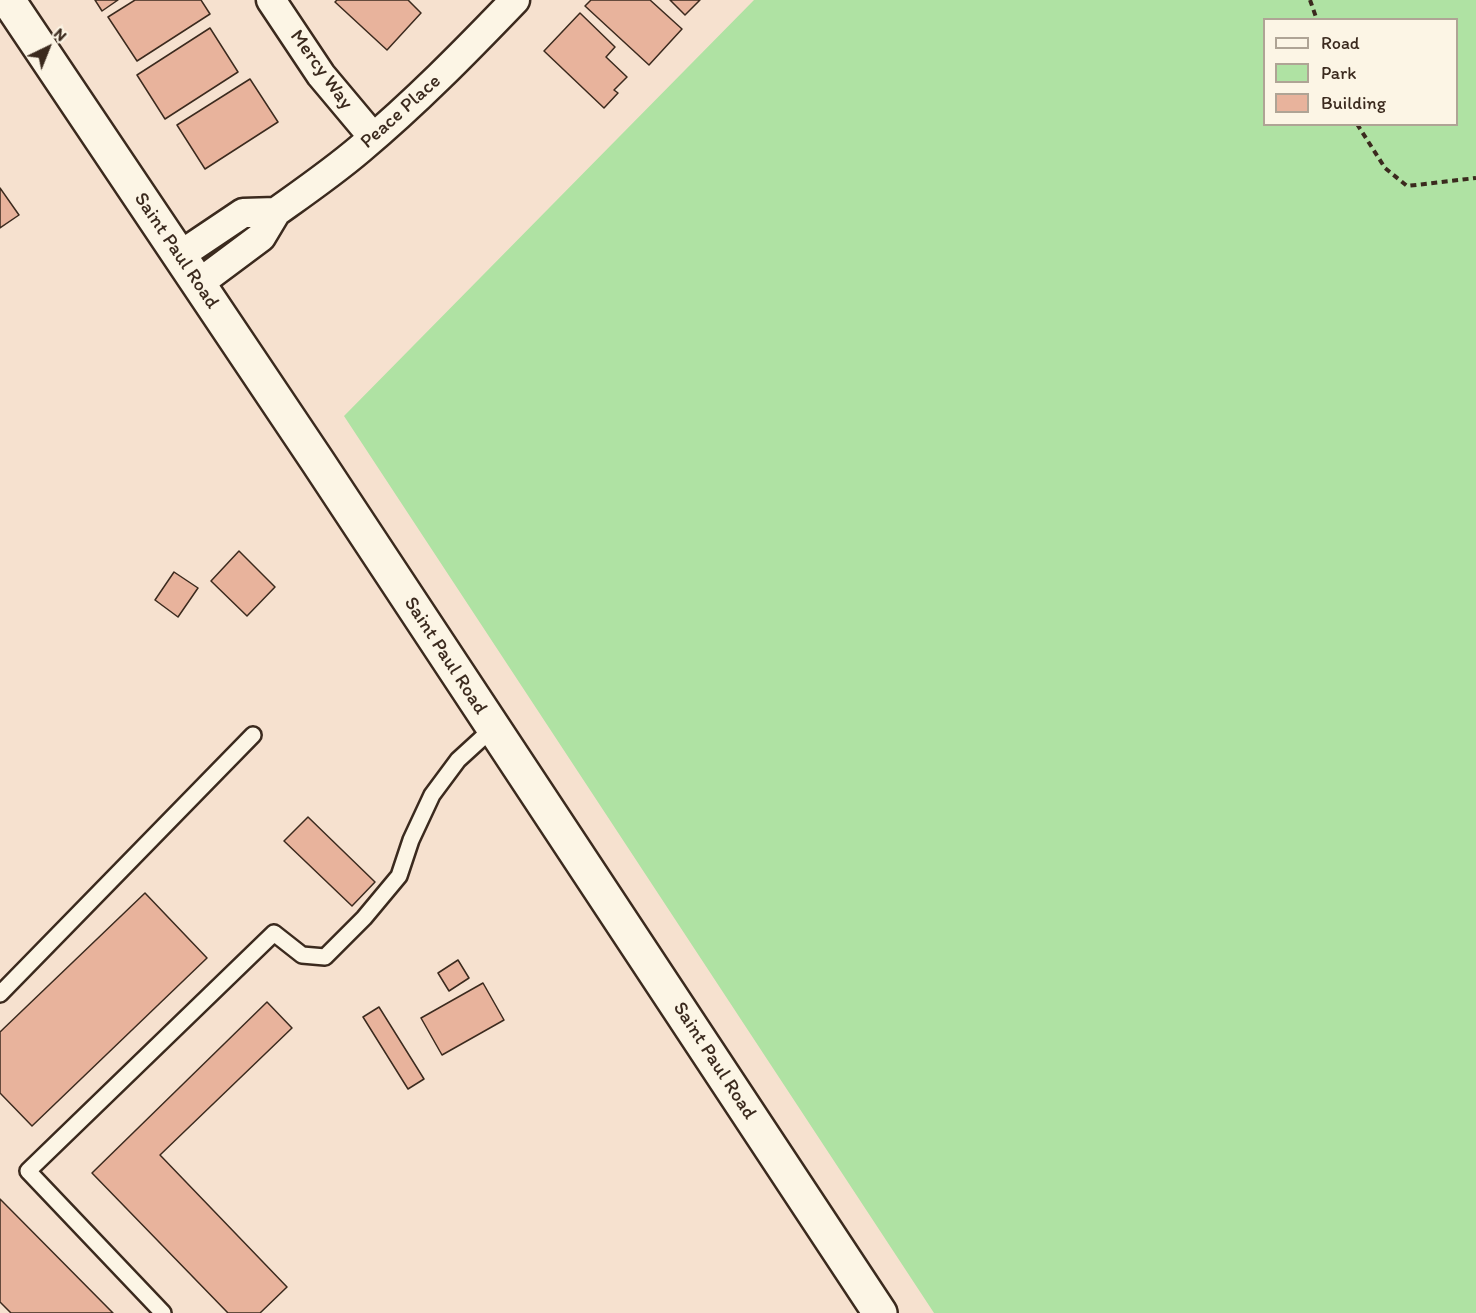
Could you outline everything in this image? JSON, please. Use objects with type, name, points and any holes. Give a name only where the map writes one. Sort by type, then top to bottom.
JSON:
[{"type":"street","name":"Saint Paul Road","points":[[8,0],[880,1313]]},
{"type":"street","name":"Mercy Way","points":[[272,0],[321,75],[374,137]]},
{"type":"street","name":"Peace Place","points":[[198,284],[261,237],[276,212],[374,137],[443,74],[515,0]]},
{"type":"street","points":[[179,256],[243,213],[276,212]]},
{"type":"lane","points":[[163,1313],[28,1170],[274,933],[302,955],[325,957],[364,918],[399,876],[411,840],[432,795],[458,760],[493,728]]},
{"type":"lane","points":[[0,994],[253,735]]},
{"type":"path","points":[[1310,0],[1316,18]]},
{"type":"path","points":[[1358,126],[1385,168],[1407,186],[1476,178]]},
{"type":"green space","points":[[754,0],[1476,0],[1476,1313],[934,1313],[344,416]]},
{"type":"building","points":[[95,0],[118,0],[102,11]]},
{"type":"building","points":[[135,0],[201,0],[210,14],[137,61],[108,17]]},
{"type":"building","points":[[337,0],[408,0],[421,13],[387,50],[335,2]]},
{"type":"building","points":[[591,0],[650,0],[682,29],[649,65],[585,6]]},
{"type":"building","points":[[670,0],[700,0],[685,15]]},
{"type":"building","points":[[580,13],[615,47],[606,57],[627,77],[614,90],[618,93],[604,108],[544,51]]},
{"type":"building","points":[[210,28],[238,72],[165,119],[137,75]]},
{"type":"building","points":[[250,79],[278,122],[205,169],[177,125]]},
{"type":"building","points":[[0,188],[19,215],[0,228]]},
{"type":"building","points":[[239,551],[275,587],[247,616],[211,581]]},
{"type":"building","points":[[174,572],[198,588],[178,617],[155,600]]},
{"type":"building","points":[[308,817],[375,882],[352,906],[284,841]]},
{"type":"building","points":[[145,893],[207,958],[32,1126],[0,1093],[0,1032]]},
{"type":"building","points":[[458,960],[469,978],[449,991],[438,973]]},
{"type":"building","points":[[483,983],[504,1020],[442,1055],[421,1018]]},
{"type":"building","points":[[267,1002],[292,1028],[160,1155],[287,1287],[260,1313],[228,1313],[92,1173]]},
{"type":"building","points":[[379,1007],[424,1079],[408,1089],[363,1017]]},
{"type":"building","points":[[0,1199],[113,1313],[11,1313],[0,1302]]}]
